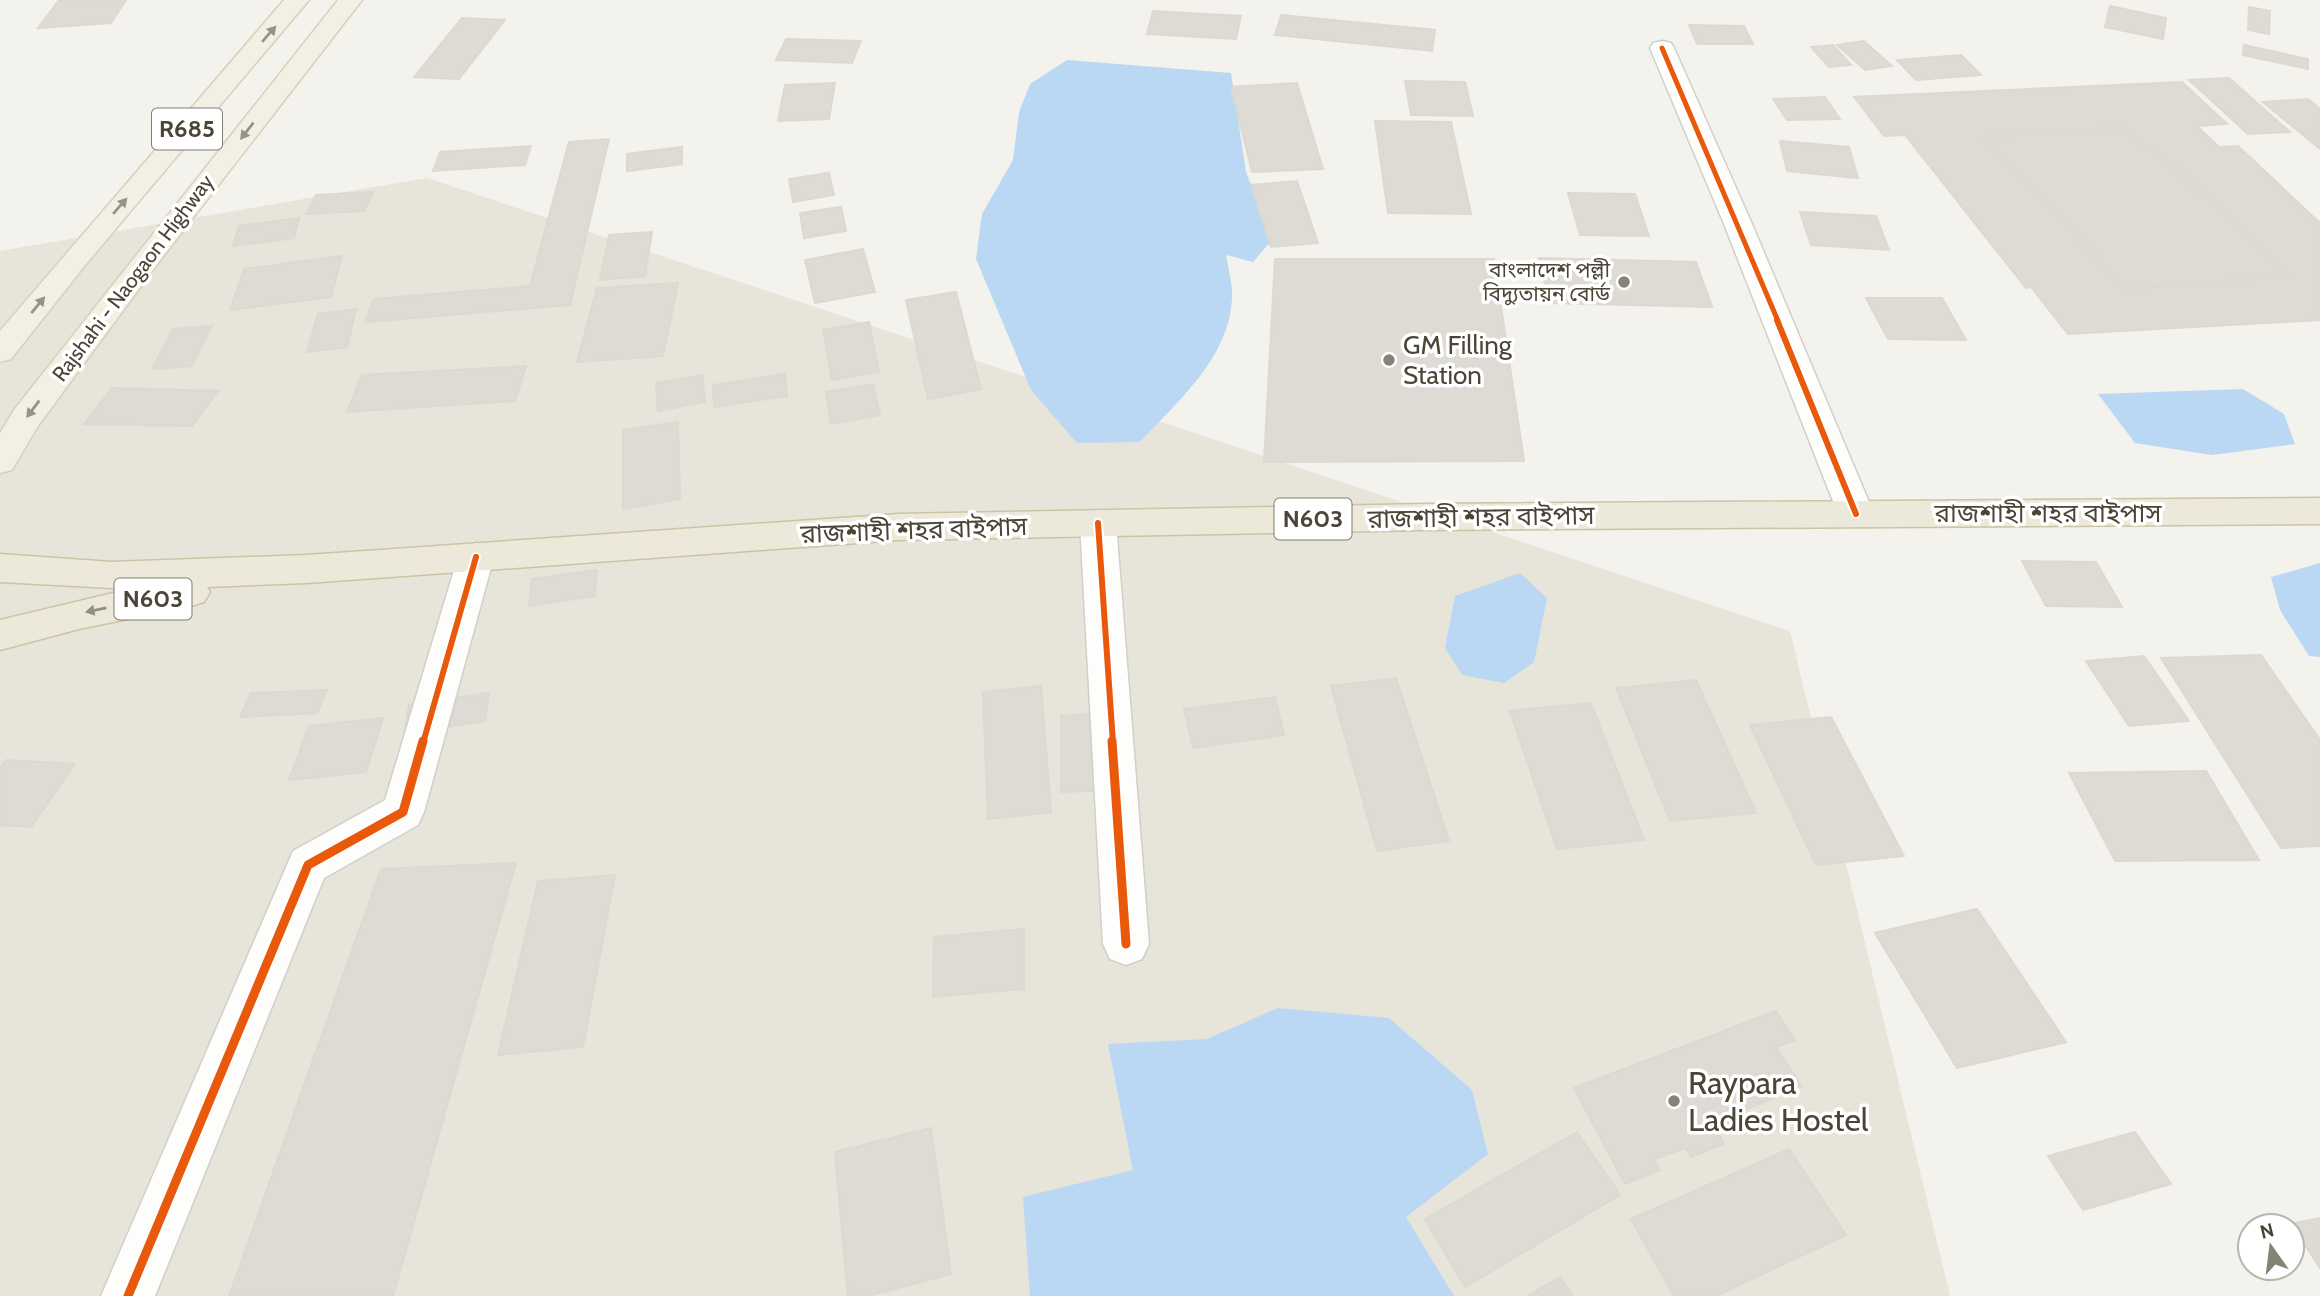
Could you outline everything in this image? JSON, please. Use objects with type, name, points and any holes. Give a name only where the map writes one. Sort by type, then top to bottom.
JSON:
[{"type":"highway","name":"রাজশাহী শহর বাইপাস","points":[[307,569],[899,527],[1856,514],[2320,511]]},
{"type":"highway","name":"N603","points":[[0,568],[112,576],[307,569]]},
{"type":"highway","name":"N603","points":[[0,635],[79,614],[307,569]]},
{"type":"main road","name":"Rajshahi - Naogaon Highway","points":[[0,352],[76,258],[298,0]]},
{"type":"main road","name":"Rajshahi - Naogaon Highway","points":[[0,461],[26,418],[148,257],[350,0]]},
{"type":"street","points":[[1662,48],[1682,102],[1738,222],[1786,347],[1856,514]]},
{"type":"street","points":[[1098,523],[1126,944]]},
{"type":"street","points":[[128,1296],[308,866],[403,812],[476,557]]},
{"type":"shaded area","points":[[427,178],[1790,631],[1950,1296],[0,1296],[0,251]]},
{"type":"water","points":[[1067,60],[1231,73],[1246,172],[1272,240],[1253,262],[1226,255],[1232,298],[1229,320],[1222,340],[1200,377],[1140,442],[1077,443],[1031,390],[976,259],[982,214],[1013,160],[1019,112],[1030,84]]},
{"type":"water","points":[[2243,389],[2284,414],[2295,444],[2212,455],[2135,443],[2098,394]]},
{"type":"water","points":[[2320,563],[2320,657],[2309,656],[2280,610],[2271,577]]},
{"type":"water","points":[[1520,573],[1547,598],[1534,662],[1504,683],[1462,675],[1445,648],[1455,596]]},
{"type":"water","points":[[1278,1008],[1389,1018],[1472,1090],[1488,1154],[1406,1217],[1454,1296],[1030,1296],[1023,1197],[1133,1170],[1108,1044],[1207,1039]]},
{"type":"building","points":[[59,0],[126,0],[111,23],[38,28]]},
{"type":"building","points":[[2110,6],[2166,18],[2163,39],[2105,27]]},
{"type":"building","points":[[2249,7],[2270,11],[2269,34],[2248,30]]},
{"type":"building","points":[[1153,11],[1241,16],[1236,39],[1147,34]]},
{"type":"building","points":[[1281,15],[1435,30],[1432,51],[1275,35]]},
{"type":"building","points":[[462,18],[505,20],[459,79],[414,77]]},
{"type":"building","points":[[1689,25],[1744,26],[1753,44],[1697,44]]},
{"type":"building","points":[[786,39],[861,41],[852,63],[776,60]]},
{"type":"building","points":[[1864,41],[1892,66],[1865,70],[1837,45]]},
{"type":"building","points":[[1833,45],[1851,65],[1829,67],[1811,47]]},
{"type":"building","points":[[2244,45],[2308,59],[2308,69],[2243,55]]},
{"type":"building","points":[[1961,55],[1981,75],[1916,80],[1897,60]]},
{"type":"building","points":[[2229,78],[2290,132],[2248,134],[2189,80]]},
{"type":"building","points":[[1405,81],[1465,82],[1473,116],[1411,115]]},
{"type":"building","points":[[2182,82],[2227,124],[2197,126],[2219,147],[2238,146],[2320,223],[2320,320],[2068,334],[2031,287],[2026,288],[1905,135],[1884,136],[1854,97]],"holes":[[[2123,127],[2144,148],[2153,147],[2290,276],[2126,289],[1985,137]]]},
{"type":"building","points":[[835,83],[829,119],[778,121],[785,85]]},
{"type":"building","points":[[1297,83],[1323,169],[1252,172],[1231,87]]},
{"type":"building","points":[[1825,97],[1840,119],[1787,120],[1773,99]]},
{"type":"building","points":[[2308,99],[2320,109],[2320,149],[2263,102]]},
{"type":"building","points":[[1375,121],[1451,122],[1471,214],[1388,213]]},
{"type":"building","points":[[2123,127],[2144,148],[2153,147],[2290,276],[2126,289],[1985,137]]},
{"type":"building","points":[[609,139],[570,305],[365,322],[374,299],[530,286],[569,142]]},
{"type":"building","points":[[1780,141],[1849,147],[1858,178],[1787,171]]},
{"type":"building","points":[[531,146],[525,165],[433,171],[440,152]]},
{"type":"building","points":[[682,147],[682,164],[627,171],[627,154]]},
{"type":"building","points":[[829,173],[834,195],[793,202],[789,179]]},
{"type":"building","points":[[1297,181],[1318,243],[1271,247],[1251,185]]},
{"type":"building","points":[[373,192],[364,211],[306,214],[316,195]]},
{"type":"building","points":[[1568,193],[1635,194],[1649,236],[1580,235]]},
{"type":"building","points":[[841,207],[846,231],[804,238],[800,213]]},
{"type":"building","points":[[1800,212],[1876,216],[1889,250],[1811,245]]},
{"type":"building","points":[[299,218],[294,238],[233,246],[239,226]]},
{"type":"building","points":[[652,232],[645,276],[600,280],[609,235]]},
{"type":"building","points":[[863,249],[875,292],[815,303],[805,260]]},
{"type":"building","points":[[342,256],[331,297],[230,310],[244,269]]},
{"type":"building","name":"বাংলাদেশ পল্লী বিদ্যুতায়ন বোর্ড","points":[[1539,258],[1696,262],[1712,307],[1549,303]]},
{"type":"building","name":"GM Filling Station","points":[[1275,259],[1494,259],[1524,461],[1264,462]]},
{"type":"building","points":[[678,283],[663,356],[577,362],[597,288]]},
{"type":"building","points":[[956,292],[981,389],[928,399],[906,300]]},
{"type":"building","points":[[1866,298],[1942,298],[1966,340],[1888,339]]},
{"type":"building","points":[[356,309],[347,347],[307,352],[318,314]]},
{"type":"building","points":[[869,322],[879,372],[832,380],[823,330]]},
{"type":"building","points":[[212,326],[192,366],[152,369],[173,329]]},
{"type":"building","points":[[526,366],[515,401],[347,412],[362,375]]},
{"type":"building","points":[[785,374],[787,396],[714,407],[713,385]]},
{"type":"building","points":[[702,375],[705,402],[658,411],[656,383]]},
{"type":"building","points":[[873,384],[880,415],[831,424],[826,392]]},
{"type":"building","points":[[112,388],[218,391],[192,426],[84,424]]},
{"type":"building","points":[[678,422],[680,499],[623,509],[623,430]]},
{"type":"building","points":[[2022,561],[2096,562],[2122,607],[2046,606]]},
{"type":"building","points":[[597,570],[595,596],[529,606],[532,579]]},
{"type":"building","points":[[2261,655],[2320,740],[2320,846],[2281,848],[2161,658]]},
{"type":"building","points":[[2144,656],[2189,721],[2129,726],[2086,661]]},
{"type":"building","points":[[1396,678],[1449,841],[1377,851],[1331,686]]},
{"type":"building","points":[[1696,680],[1756,813],[1670,821],[1616,688]]},
{"type":"building","points":[[1041,686],[1051,812],[988,819],[983,692]]},
{"type":"building","points":[[327,690],[317,713],[240,717],[251,693]]},
{"type":"building","points":[[489,693],[485,721],[404,734],[409,705]]},
{"type":"building","points":[[1275,697],[1284,735],[1193,748],[1184,709]]},
{"type":"building","points":[[1591,703],[1644,840],[1557,849],[1510,711]]},
{"type":"building","points":[[1117,713],[1119,790],[1061,792],[1061,716]]},
{"type":"building","points":[[1831,717],[1904,856],[1816,865],[1750,725]]},
{"type":"building","points":[[383,718],[366,772],[289,780],[309,726]]},
{"type":"building","points":[[6,760],[75,764],[31,827],[0,825],[0,768]]},
{"type":"building","points":[[2206,771],[2259,860],[2115,861],[2069,773]]},
{"type":"building","points":[[516,863],[393,1296],[229,1296],[381,869]]},
{"type":"building","points":[[615,875],[583,1047],[498,1055],[538,881]]},
{"type":"building","points":[[1977,909],[2066,1042],[1957,1068],[1875,933]]},
{"type":"building","points":[[1024,929],[1024,989],[933,997],[934,937]]},
{"type":"building","name":"Raypara Ladies Hostel","points":[[1776,1011],[1795,1040],[1776,1047],[1801,1086],[1738,1113],[1743,1119],[1716,1130],[1724,1144],[1691,1157],[1685,1148],[1654,1159],[1660,1170],[1625,1184],[1574,1088]]},
{"type":"building","points":[[931,1128],[951,1274],[868,1296],[848,1296],[835,1152]]},
{"type":"building","points":[[1577,1132],[1620,1195],[1465,1287],[1425,1219]]},
{"type":"building","points":[[2135,1132],[2171,1184],[2083,1210],[2048,1156]]},
{"type":"building","points":[[1789,1149],[1846,1235],[1716,1296],[1674,1296],[1631,1219]]},
{"type":"building","points":[[2320,1218],[2320,1268],[2306,1247],[2306,1221]]},
{"type":"building","points":[[1560,1277],[1573,1296],[1528,1296]]},
{"type":"cycle path","points":[[1662,48],[1738,224],[1856,514]]},
{"type":"cycle path","points":[[1098,523],[1126,944]]},
{"type":"cycle path","points":[[128,1296],[308,865],[403,812],[476,557]]},
{"type":"place","name":"বাংলাদেশ পল্লী বিদ্যুতায়ন বোর্ড","points":[[1624,282]]},
{"type":"place","name":"GM Filling Station","points":[[1389,360]]},
{"type":"place","name":"Raypara Ladies Hostel","points":[[1674,1101]]}]
